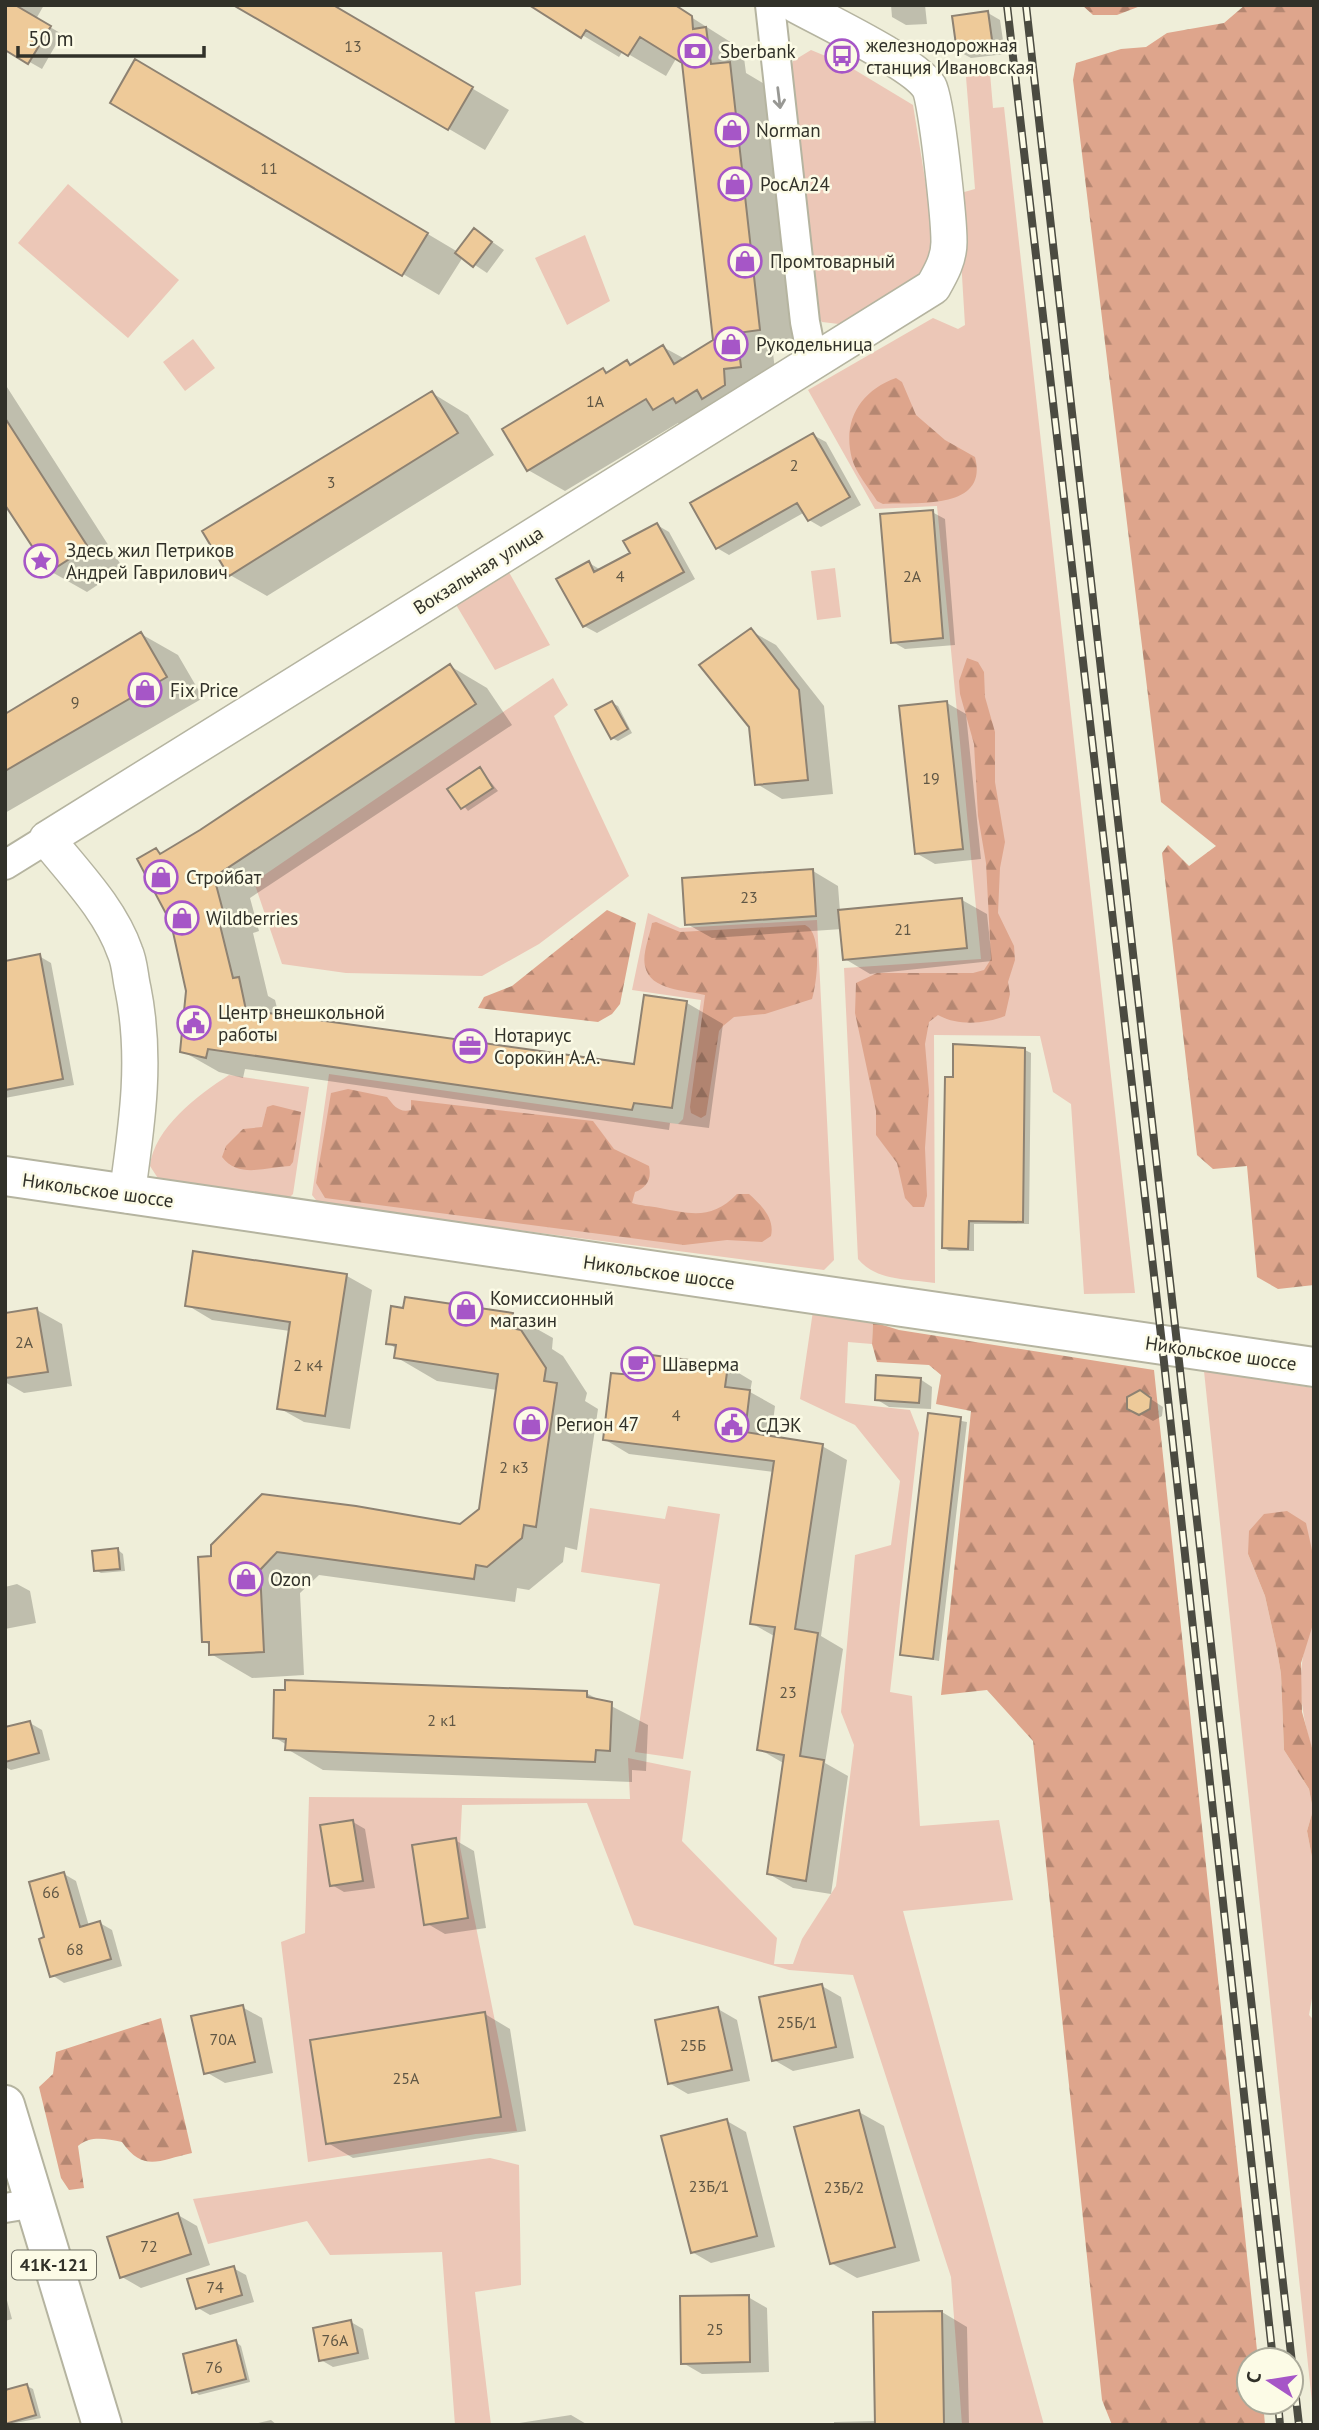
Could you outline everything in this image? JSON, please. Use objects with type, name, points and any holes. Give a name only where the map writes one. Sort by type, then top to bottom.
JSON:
[{"type":"main road","name":"Никольское шоссе","points":[[5,1176],[1314,1367]]},
{"type":"main road","name":"41К-121","points":[[5,2105],[20,2206],[102,2425]]},
{"type":"street","points":[[770,5],[808,342],[816,358]]},
{"type":"street","name":"Вокзальная улица","points":[[5,865],[933,287],[944,268],[949,243],[936,111],[929,87],[913,72],[796,5]]},
{"type":"street","points":[[47,839],[102,907],[126,953],[136,1006],[142,1070],[139,1123],[127,1195]]},
{"type":"shaded area","points":[[811,50],[845,64],[913,105],[935,241],[925,273],[839,324],[822,322],[815,311],[786,82],[793,61]]},
{"type":"shaded area","points":[[990,73],[993,108],[1004,107],[1135,1293],[1084,1294],[1071,1104],[1053,1092],[1040,1036],[934,1035],[935,1283],[883,1275],[865,1266],[858,1259],[844,968],[981,959],[937,506],[875,509],[808,390],[933,318],[958,329],[965,325],[957,194],[975,189],[966,77]]},
{"type":"shaded area","points":[[68,184],[179,280],[128,338],[18,243]]},
{"type":"shaded area","points":[[585,235],[610,301],[567,325],[535,258]]},
{"type":"shaded area","points":[[193,339],[215,368],[185,391],[163,362]]},
{"type":"shaded area","points":[[506,567],[550,645],[495,670],[452,598]]},
{"type":"shaded area","points":[[835,568],[841,617],[817,620],[811,571]]},
{"type":"shaded area","points":[[553,678],[568,705],[554,716],[629,876],[539,944],[482,976],[346,973],[282,964],[254,882]]},
{"type":"shaded area","points":[[648,913],[680,928],[817,920],[834,1260],[824,1270],[319,1204],[312,1195],[329,1074],[678,1124],[683,1119],[701,1000],[632,990]]},
{"type":"shaded area","points":[[229,1075],[309,1087],[293,1194],[285,1202],[161,1183],[150,1166],[160,1139],[179,1114]]},
{"type":"shaded area","points":[[813,1311],[873,1322],[872,1344],[848,1342],[845,1403],[910,1410],[919,1433],[890,1692],[912,1696],[920,1826],[999,1820],[1013,1900],[903,1911],[1044,2425],[962,2425],[951,2277],[853,1975],[789,1970],[634,1925],[587,1803],[462,1805],[460,1847],[517,2131],[476,2134],[308,2162],[281,1942],[305,1933],[309,1797],[630,1799],[628,1758],[691,1771],[682,1841],[777,1938],[774,1964],[793,1964],[802,1939],[836,1886],[854,1745],[841,1712],[855,1555],[891,1545],[900,1481],[855,1425],[800,1399]]},
{"type":"shaded area","points":[[1204,1371],[1314,1388],[1314,1559],[1311,1548],[1248,1554],[1265,1596],[1277,1650],[1281,1674],[1284,1750],[1309,1789],[1313,1810],[1307,1831],[1314,1868],[1314,1987],[1309,2015],[1314,2020],[1314,2422]]},
{"type":"shaded area","points":[[668,1506],[720,1514],[683,1759],[635,1752],[660,1584],[581,1572],[590,1508],[665,1519]]},
{"type":"shaded area","points":[[1314,1621],[1314,1755],[1302,1705],[1301,1671],[1303,1654]]},
{"type":"shaded area","points":[[490,2158],[519,2165],[521,2285],[475,2292],[491,2425],[455,2425],[442,2252],[330,2255],[307,2221],[208,2244],[193,2199]]},
{"type":"green space","points":[[1082,5],[1143,5],[1117,15],[1093,15]]},
{"type":"green space","points":[[1245,5],[1314,5],[1314,1285],[1278,1289],[1257,1277],[1247,1166],[1213,1169],[1197,1155],[1162,853],[1168,845],[1189,866],[1216,846],[1161,802],[1073,80],[1076,63],[1121,49],[1146,47],[1167,33],[1224,23]]},
{"type":"green space","points":[[896,378],[902,382],[916,415],[945,440],[975,457],[976,474],[971,487],[961,495],[930,502],[883,504],[877,501],[856,470],[850,445],[852,420],[864,399],[883,384]]},
{"type":"green space","points":[[967,658],[978,662],[984,672],[985,697],[995,732],[995,782],[1005,842],[1000,868],[998,913],[1014,946],[1015,960],[1008,982],[1010,994],[1005,1016],[971,1023],[938,1015],[929,1022],[925,1044],[929,1091],[925,1148],[927,1196],[924,1207],[913,1207],[905,1198],[897,1163],[876,1135],[876,1111],[855,1013],[856,983],[877,973],[973,973],[984,970],[991,959],[986,863],[978,816],[974,744],[960,694],[959,681]]},
{"type":"green space","points":[[607,910],[636,923],[620,1004],[612,1014],[598,1022],[478,1008],[484,997],[512,986]]},
{"type":"green space","points":[[656,922],[680,932],[805,925],[814,938],[817,970],[812,999],[765,1014],[734,1017],[719,1031],[706,1115],[701,1118],[691,1113],[690,1107],[705,995],[661,985],[648,974],[644,961],[645,950],[652,923]]},
{"type":"green space","points":[[348,1089],[387,1097],[403,1111],[411,1110],[411,1100],[593,1121],[614,1149],[649,1166],[647,1183],[635,1192],[632,1203],[701,1213],[719,1208],[737,1194],[749,1194],[769,1218],[771,1236],[762,1242],[727,1240],[684,1245],[325,1198],[316,1183],[331,1093]]},
{"type":"green space","points":[[273,1105],[301,1112],[293,1162],[290,1166],[253,1170],[236,1168],[229,1164],[222,1157],[226,1146],[243,1129],[262,1127],[267,1107]]},
{"type":"green space","points":[[873,1322],[899,1330],[1154,1370],[1257,2346],[1235,2346],[1235,2416],[1264,2416],[1265,2425],[1112,2425],[1102,2400],[1033,1741],[987,1690],[941,1695],[971,1411],[936,1404],[941,1375],[929,1365],[877,1362],[872,1344]]},
{"type":"green space","points":[[1287,1511],[1306,1523],[1314,1559],[1314,1621],[1301,1663],[1302,1712],[1314,1755],[1314,1868],[1307,1831],[1313,1810],[1309,1789],[1284,1750],[1281,1674],[1277,1650],[1265,1596],[1248,1554],[1249,1531],[1264,1514]]},
{"type":"green space","points":[[161,2018],[192,2153],[161,2161],[145,2161],[130,2152],[122,2142],[88,2140],[78,2146],[84,2188],[69,2190],[61,2178],[39,2087],[53,2074],[56,2052]]},
{"type":"building","points":[[5,5],[15,5],[51,26],[28,64],[5,50]]},
{"type":"building","points":[[233,5],[333,5],[473,87],[448,130]]},
{"type":"building","points":[[529,5],[675,5],[692,16],[693,29],[706,27],[711,64],[730,62],[760,330],[737,333],[741,367],[724,369],[725,385],[702,399],[697,390],[676,403],[673,398],[653,410],[646,399],[527,471],[502,429],[603,368],[606,373],[627,360],[630,365],[663,345],[674,364],[713,340],[682,63],[640,37],[628,56],[586,30],[581,38]]},
{"type":"building","points":[[988,11],[993,47],[957,52],[952,16]]},
{"type":"building","points":[[135,59],[428,233],[402,276],[110,103]]},
{"type":"building","points":[[474,228],[492,242],[473,267],[455,253]]},
{"type":"building","points":[[432,391],[458,433],[229,576],[202,531]]},
{"type":"building","points":[[5,418],[88,547],[49,572],[5,505]]},
{"type":"building","points":[[813,433],[850,497],[808,521],[797,503],[716,549],[690,503]]},
{"type":"building","points":[[933,510],[943,638],[891,643],[880,514]]},
{"type":"building","points":[[657,523],[684,572],[583,627],[556,579],[589,561],[594,572],[630,553],[623,541]]},
{"type":"building","points":[[751,628],[799,690],[808,780],[755,785],[749,727],[699,665]]},
{"type":"building","points":[[141,632],[167,677],[5,771],[5,714]]},
{"type":"building","points":[[450,664],[476,704],[214,877],[223,911],[217,913],[233,978],[239,977],[246,1010],[634,1064],[644,995],[687,1001],[672,1108],[634,1103],[632,1110],[208,1049],[206,1058],[180,1052],[186,991],[171,923],[137,859],[156,848],[160,854],[200,830]]},
{"type":"building","points":[[612,701],[628,729],[611,739],[595,710]]},
{"type":"building","points":[[947,701],[963,849],[915,854],[899,706]]},
{"type":"building","points":[[480,767],[493,788],[461,809],[447,789]]},
{"type":"building","points":[[813,869],[816,916],[685,925],[682,878]]},
{"type":"building","points":[[962,898],[967,948],[843,960],[838,910]]},
{"type":"building","points":[[40,954],[63,1079],[5,1090],[5,961]]},
{"type":"building","points":[[953,1044],[1025,1048],[1023,1222],[969,1221],[968,1249],[942,1248],[945,1077],[953,1077]]},
{"type":"building","points":[[193,1251],[347,1274],[325,1416],[277,1409],[290,1322],[185,1306]]},
{"type":"building","points":[[405,1297],[513,1313],[511,1328],[521,1330],[546,1368],[544,1381],[557,1383],[536,1527],[524,1525],[522,1538],[487,1567],[476,1565],[474,1579],[277,1552],[260,1570],[264,1652],[209,1655],[209,1642],[202,1642],[198,1557],[211,1556],[211,1545],[262,1494],[356,1506],[460,1524],[479,1509],[498,1374],[394,1358],[396,1345],[386,1344],[391,1306],[403,1308]]},
{"type":"building","points":[[37,1308],[48,1372],[5,1378],[5,1313]]},
{"type":"building","points":[[636,1353],[728,1365],[725,1387],[750,1390],[745,1432],[823,1444],[795,1629],[818,1633],[800,1756],[824,1760],[806,1881],[767,1874],[784,1755],[757,1750],[775,1627],[750,1624],[774,1461],[603,1440],[611,1373],[633,1375]]},
{"type":"building","points":[[876,1375],[921,1378],[919,1403],[875,1400]]},
{"type":"building","points":[[1140,1390],[1151,1398],[1150,1409],[1139,1415],[1127,1409],[1127,1397]]},
{"type":"building","points":[[928,1413],[961,1417],[933,1659],[900,1655]]},
{"type":"building","points":[[118,1548],[120,1569],[94,1571],[92,1551]]},
{"type":"building","points":[[285,1680],[587,1691],[587,1697],[612,1702],[610,1751],[596,1750],[595,1762],[285,1750],[286,1739],[273,1738],[274,1690],[285,1690]]},
{"type":"building","points":[[30,1721],[39,1753],[5,1762],[5,1727]]},
{"type":"building","points":[[353,1820],[363,1881],[330,1886],[320,1825]]},
{"type":"building","points":[[456,1838],[468,1918],[424,1925],[412,1845]]},
{"type":"building","points":[[64,1872],[80,1927],[100,1921],[111,1959],[50,1977],[39,1939],[44,1937],[29,1882]]},
{"type":"building","points":[[822,1984],[836,2047],[772,2061],[759,1997]]},
{"type":"building","points":[[243,2005],[255,2062],[204,2074],[191,2016]]},
{"type":"building","points":[[718,2007],[732,2070],[668,2084],[655,2020]]},
{"type":"building","points":[[485,2012],[501,2117],[326,2144],[310,2040]]},
{"type":"building","points":[[859,2110],[895,2247],[830,2264],[794,2127]]},
{"type":"building","points":[[727,2119],[757,2236],[691,2253],[661,2136]]},
{"type":"building","points":[[178,2213],[191,2254],[120,2278],[107,2237]]},
{"type":"building","points":[[234,2266],[242,2295],[196,2309],[187,2279]]},
{"type":"building","points":[[749,2295],[750,2362],[681,2364],[680,2296]]},
{"type":"building","points":[[942,2311],[944,2425],[875,2425],[873,2312]]},
{"type":"building","points":[[351,2320],[358,2353],[319,2361],[313,2328]]},
{"type":"building","points":[[236,2340],[246,2379],[192,2393],[183,2354]]},
{"type":"building","points":[[27,2384],[36,2415],[5,2424],[5,2390]]},
{"type":"railway","points":[[1007,5],[1162,1344],[1271,2346]]},
{"type":"railway","points":[[1026,5],[1299,2425]]},
{"type":"railway","points":[[1279,2416],[1280,2425]]},
{"type":"place","name":"Sberbank","points":[[695,51]]},
{"type":"place","name":"железнодорожная станция Ивановская","points":[[842,56]]},
{"type":"place","name":"Norman","points":[[732,130]]},
{"type":"place","name":"РосАл24","points":[[735,184]]},
{"type":"place","name":"Промтоварный","points":[[745,261]]},
{"type":"place","name":"Рукодельница","points":[[731,344]]},
{"type":"place","name":"Здесь жил Петриков Андрей Гаврилович","points":[[41,561]]},
{"type":"place","name":"Fix Price","points":[[145,690]]},
{"type":"place","name":"Стройбат","points":[[161,877]]},
{"type":"place","name":"Wildberries","points":[[182,918]]},
{"type":"place","name":"Центр внешкольной работы","points":[[194,1023]]},
{"type":"place","name":"Нотариус Сорокин А.А.","points":[[470,1046]]},
{"type":"place","name":"Комиссионный магазин","points":[[466,1309]]},
{"type":"place","name":"Шаверма","points":[[638,1364]]},
{"type":"place","name":"Регион 47","points":[[531,1424]]},
{"type":"place","name":"СДЭК","points":[[732,1425]]},
{"type":"place","name":"Ozon","points":[[246,1579]]}]
